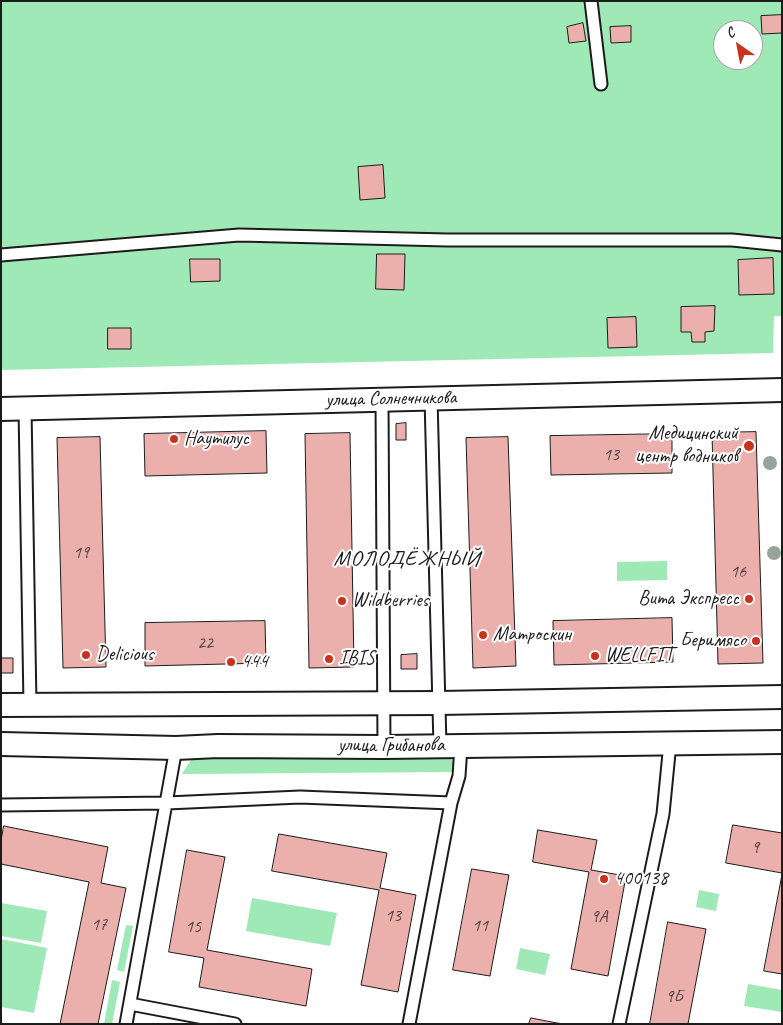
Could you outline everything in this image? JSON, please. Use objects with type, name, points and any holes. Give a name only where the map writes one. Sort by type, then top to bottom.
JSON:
[{"type":"street","name":"улица Солнечникова","points":[[1,410],[782,390]]},
{"type":"street","points":[[1,705],[439,703],[782,697]]},
{"type":"street","name":"улица Грибанова","points":[[1,744],[176,748],[218,746],[384,747],[782,742]]},
{"type":"lane","points":[[591,1],[601,84]]},
{"type":"lane","points":[[1,255],[239,235],[448,240],[732,240],[782,245]]},
{"type":"lane","points":[[410,1024],[451,803],[459,776],[439,703],[431,398]]},
{"type":"lane","points":[[382,400],[384,747]]},
{"type":"lane","points":[[25,408],[30,705]]},
{"type":"lane","points":[[619,1024],[663,814],[670,743]]},
{"type":"lane","points":[[126,1024],[176,748]]},
{"type":"lane","points":[[1,805],[167,803],[300,797],[451,803]]},
{"type":"lane","points":[[130,1004],[235,1024]]},
{"type":"green space","points":[[1,1],[782,1],[782,316],[774,316],[773,353],[1,370]]},
{"type":"green space","points":[[667,561],[667,580],[617,581],[617,562]]},
{"type":"green space","points":[[205,754],[450,756],[454,764],[452,772],[182,774],[191,760]]},
{"type":"green space","points":[[699,890],[719,894],[716,911],[696,907]]},
{"type":"green space","points":[[252,898],[337,913],[330,946],[246,931]]},
{"type":"green space","points":[[1,903],[47,911],[41,943],[1,936]]},
{"type":"green space","points":[[126,925],[133,926],[124,972],[117,970]]},
{"type":"green space","points":[[1,939],[47,948],[34,1013],[1,1007]]},
{"type":"green space","points":[[520,948],[550,954],[545,975],[516,969]]},
{"type":"green space","points":[[112,980],[120,982],[112,1024],[104,1024]]},
{"type":"green space","points":[[748,984],[782,990],[782,1012],[744,1006]]},
{"type":"building","points":[[782,15],[782,33],[763,34],[763,20],[761,20],[761,16]]},
{"type":"building","points":[[583,23],[586,41],[569,43],[567,27]]},
{"type":"building","points":[[631,26],[631,42],[611,43],[610,27]]},
{"type":"building","points":[[383,165],[385,198],[360,200],[358,167]]},
{"type":"building","points":[[377,254],[405,254],[404,290],[376,289]]},
{"type":"building","points":[[773,258],[774,294],[739,295],[738,260]]},
{"type":"building","points":[[190,259],[220,259],[220,281],[191,282]]},
{"type":"building","points":[[715,306],[714,331],[705,332],[705,342],[692,342],[691,332],[681,332],[681,307]]},
{"type":"building","points":[[636,317],[637,347],[608,348],[607,318]]},
{"type":"building","points":[[108,328],[131,328],[131,349],[108,349]]},
{"type":"building","points":[[406,423],[406,440],[396,440],[396,424]]},
{"type":"building","points":[[266,431],[267,473],[145,476],[144,434]]},
{"type":"building","points":[[756,432],[763,663],[718,664],[712,433]]},
{"type":"building","points":[[350,433],[354,667],[309,668],[305,434]]},
{"type":"building","points":[[672,434],[672,473],[551,475],[550,436]]},
{"type":"building","points":[[100,437],[106,667],[63,668],[57,438]]},
{"type":"building","points":[[508,437],[516,666],[473,668],[466,438]]},
{"type":"building","points":[[672,618],[673,662],[554,665],[553,621]]},
{"type":"building","points":[[265,621],[266,663],[145,666],[145,623]]},
{"type":"building","points":[[417,654],[417,669],[401,669],[401,655]]},
{"type":"building","points":[[1,658],[13,658],[13,673],[1,673]]},
{"type":"building","points":[[733,825],[782,833],[782,873],[726,863]]},
{"type":"building","points":[[4,826],[108,847],[101,883],[126,888],[98,1024],[60,1024],[89,882],[1,864],[1,841]]},
{"type":"building","points":[[538,830],[597,840],[591,870],[626,876],[608,976],[571,969],[589,872],[533,862]]},
{"type":"building","points":[[279,834],[387,853],[380,888],[416,895],[398,992],[361,985],[379,890],[272,871]]},
{"type":"building","points":[[187,850],[225,857],[207,950],[312,969],[306,1006],[199,987],[204,958],[169,952]]},
{"type":"building","points":[[472,869],[509,875],[490,976],[453,970]]},
{"type":"building","points":[[782,875],[782,974],[764,971]]},
{"type":"building","points":[[668,922],[706,929],[688,1024],[650,1024]]},
{"type":"building","points":[[531,1018],[557,1023],[564,1024],[529,1024]]},
{"type":"place","name":"Наутилус","points":[[174,439]]},
{"type":"place","name":"Медицинский центр водников","points":[[749,446]]},
{"type":"place","name":"Вита Экспресс","points":[[749,599]]},
{"type":"place","name":"Wildberries","points":[[342,601]]},
{"type":"place","name":"Матроскин","points":[[483,635]]},
{"type":"place","name":"Беримясо","points":[[756,641]]},
{"type":"place","name":"Delicious","points":[[86,655]]},
{"type":"place","name":"WELLFIT","points":[[595,656]]},
{"type":"place","name":"IBIS","points":[[329,659]]},
{"type":"place","name":"444","points":[[231,662]]},
{"type":"place","name":"400138","points":[[604,879]]},
{"type":"district","name":"МОЛОДЁЖНЫЙ","points":[[407,559]]}]
